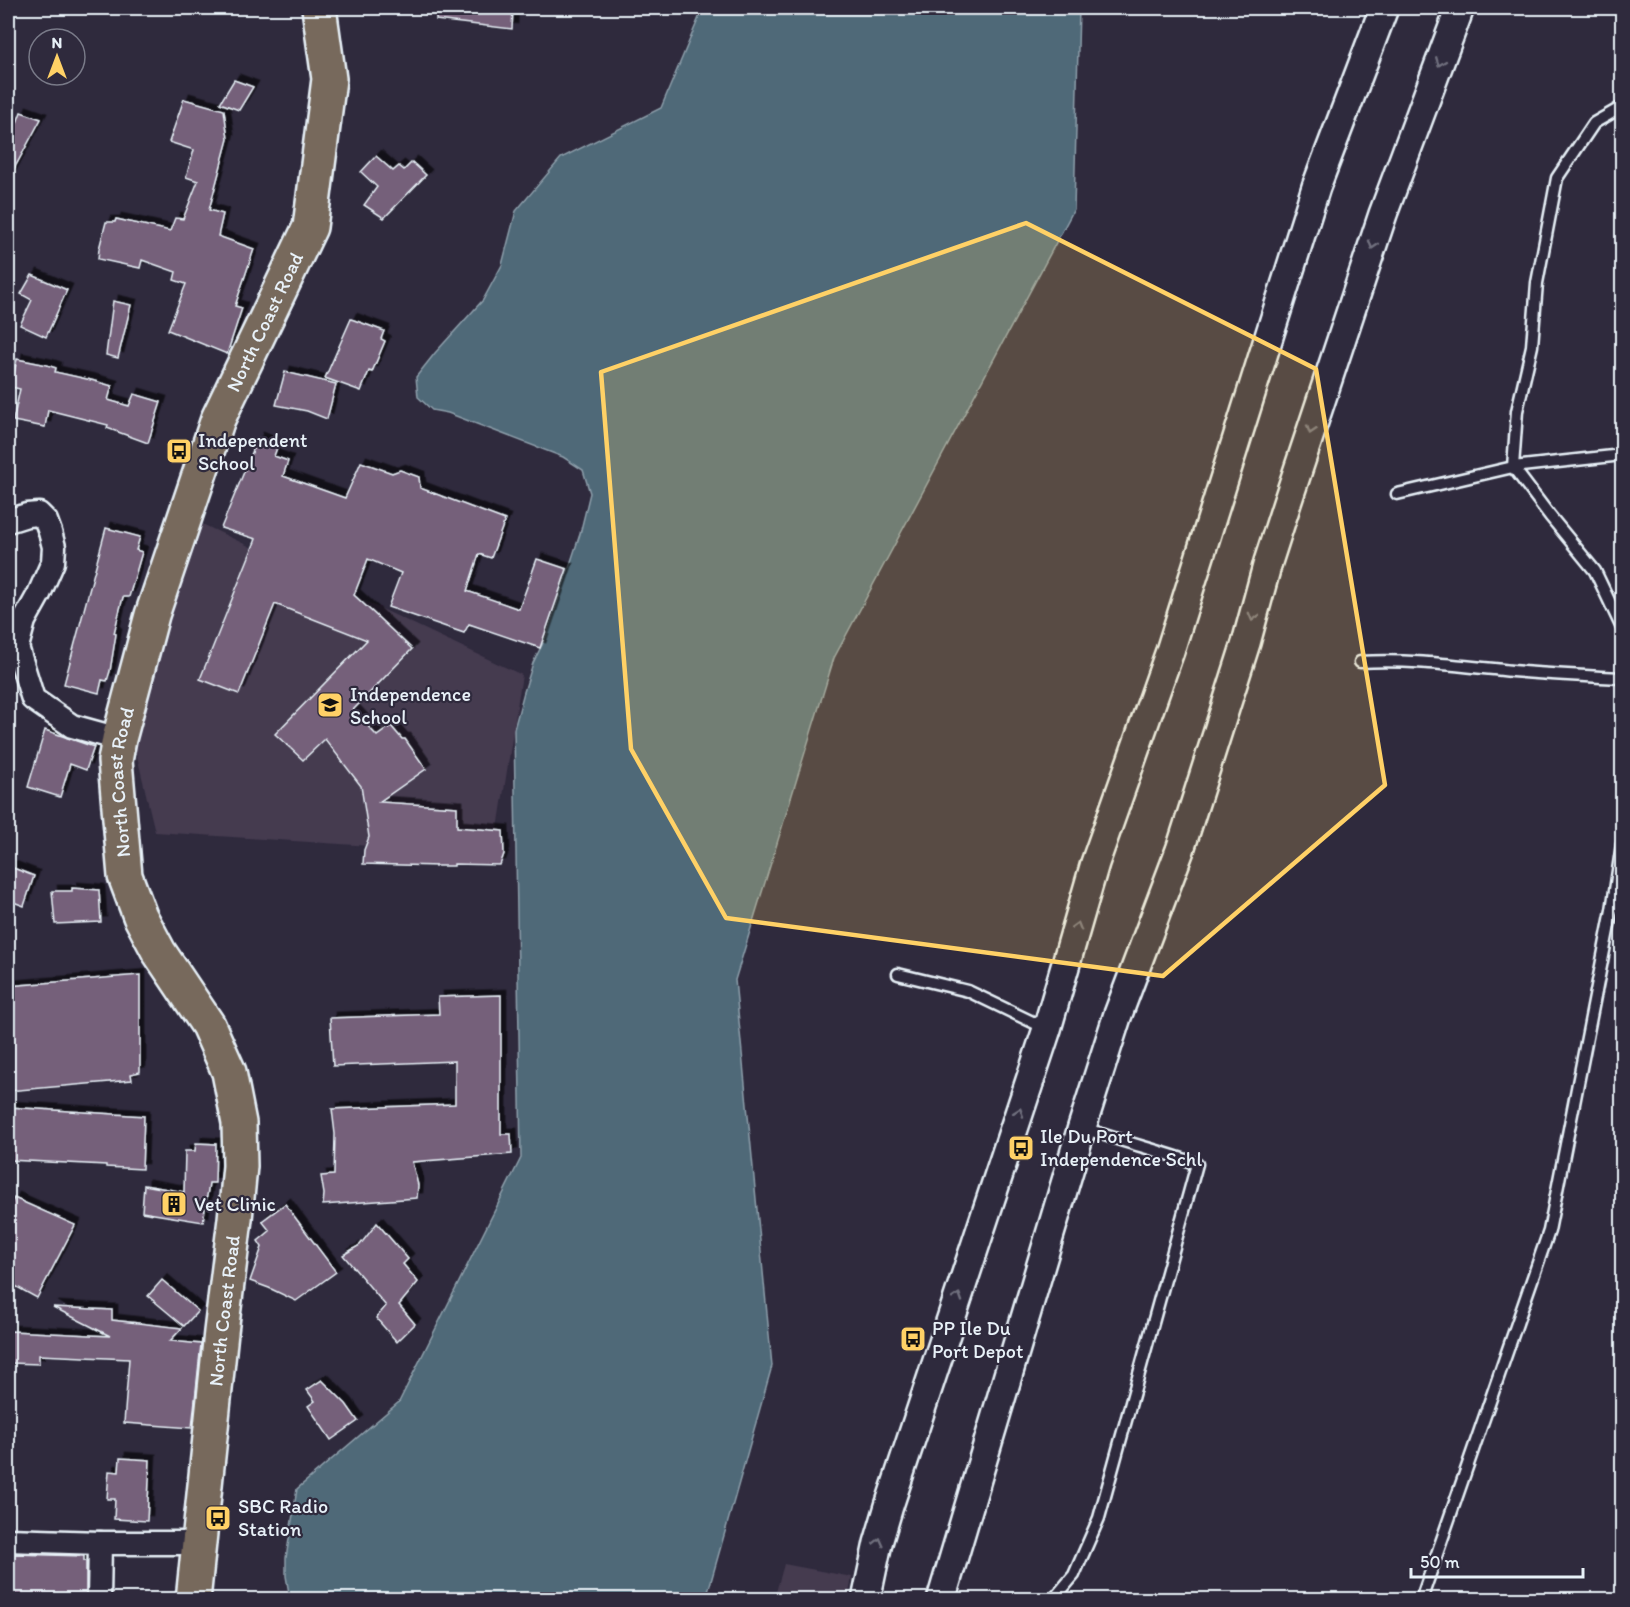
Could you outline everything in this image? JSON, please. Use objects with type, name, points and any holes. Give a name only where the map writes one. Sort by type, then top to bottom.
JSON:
[{"type":"main road","name":"North Coast Road","points":[[193,1599],[220,1344],[236,1219],[240,1166],[238,1123],[229,1072],[208,1025],[159,952],[140,916],[125,876],[115,761],[152,615],[218,419],[310,227],[329,80],[319,8]]},
{"type":"street","points":[[866,1599],[889,1506],[1047,1029],[1095,863],[1170,651],[1317,187],[1384,8]]},
{"type":"street","points":[[941,1599],[1117,1017],[1180,850],[1246,644],[1281,523],[1383,214],[1460,8]]},
{"type":"street","points":[[8,521],[39,514],[46,521],[54,547],[53,562],[24,621],[17,647],[33,699],[72,726],[119,738]]},
{"type":"street","points":[[8,1540],[199,1543]]},
{"type":"street","points":[[99,1599],[100,1543]]},
{"type":"lane","points":[[1623,107],[1594,123],[1557,178],[1537,283],[1532,346],[1517,411],[1513,467],[1595,571],[1623,628]]},
{"type":"lane","points":[[1397,494],[1513,467],[1623,455]]},
{"type":"lane","points":[[1360,662],[1430,662],[1513,671],[1623,678]]},
{"type":"lane","points":[[1421,1599],[1549,1231],[1623,844]]},
{"type":"lane","points":[[898,974],[969,991],[1047,1029]]},
{"type":"lane","points":[[1053,1599],[1074,1575],[1099,1518],[1197,1164],[1082,1127]]},
{"type":"highlighted area","points":[[1026,223],[1316,369],[1385,785],[1163,976],[726,918],[631,749],[601,372]]},
{"type":"shaded area","name":"Independence School","points":[[200,523],[522,675],[494,854],[155,832],[132,735]]},
{"type":"shaded area","points":[[784,1564],[852,1577],[848,1599],[774,1599]]},
{"type":"water","points":[[703,8],[1079,8],[1074,209],[834,658],[735,980],[772,1366],[706,1599],[290,1599],[286,1558],[297,1489],[399,1402],[521,1158],[514,729],[533,663],[547,635],[580,534],[590,493],[583,470],[563,457],[448,413],[432,410],[418,397],[416,377],[483,300],[502,265],[516,211],[561,158],[661,108]]},
{"type":"building","points":[[436,8],[513,8],[512,29],[436,20]]},
{"type":"building","points":[[234,80],[253,87],[239,110],[220,103]]},
{"type":"building","points":[[184,99],[224,110],[228,139],[209,210],[223,214],[218,236],[254,249],[235,306],[242,308],[227,354],[168,330],[186,284],[174,280],[176,272],[142,260],[140,268],[98,259],[106,222],[115,222],[116,219],[170,231],[175,218],[183,219],[198,181],[186,177],[194,150],[169,142]]},
{"type":"building","points":[[21,112],[41,119],[8,180],[8,147]]},
{"type":"building","points":[[376,156],[393,171],[399,166],[404,170],[412,162],[426,175],[384,218],[364,205],[377,187],[361,172]]},
{"type":"building","points":[[32,275],[67,290],[46,337],[20,325],[32,300],[21,294]]},
{"type":"building","points":[[113,301],[131,305],[118,358],[106,355]]},
{"type":"building","points":[[351,319],[384,331],[381,339],[385,341],[361,391],[325,378]]},
{"type":"building","points":[[17,359],[47,365],[56,368],[55,372],[112,386],[108,400],[129,406],[134,394],[161,402],[148,443],[107,428],[108,425],[48,410],[45,427],[13,421],[20,389],[11,387]]},
{"type":"building","points":[[285,372],[336,384],[327,419],[307,411],[276,405]]},
{"type":"building","points":[[258,438],[278,445],[274,456],[288,461],[283,476],[345,498],[361,462],[392,473],[400,470],[419,477],[420,488],[505,520],[491,558],[479,554],[467,591],[519,609],[537,559],[567,569],[540,648],[469,624],[464,633],[388,607],[401,573],[368,559],[354,595],[412,649],[353,710],[377,736],[391,726],[402,739],[405,739],[426,769],[379,802],[457,807],[457,827],[503,831],[504,854],[500,865],[363,864],[364,850],[369,837],[361,786],[325,739],[303,760],[275,734],[367,640],[275,604],[239,694],[200,679],[256,539],[221,528]]},
{"type":"building","points":[[106,528],[140,537],[136,550],[142,552],[129,597],[123,597],[114,633],[116,634],[110,671],[107,681],[102,680],[99,693],[64,684]]},
{"type":"building","points":[[45,730],[94,747],[86,770],[70,764],[60,797],[28,787]]},
{"type":"building","points":[[8,866],[34,876],[24,906],[8,900]]},
{"type":"building","points":[[72,888],[99,890],[101,922],[55,924],[52,891],[72,891]]},
{"type":"building","points":[[140,975],[140,1072],[131,1074],[132,1080],[8,1091],[8,986]]},
{"type":"building","points":[[501,995],[501,1134],[511,1134],[512,1154],[412,1162],[418,1185],[417,1198],[323,1205],[321,1176],[334,1175],[335,1134],[332,1109],[455,1104],[455,1061],[333,1066],[330,1018],[439,1014],[438,997]]},
{"type":"building","points":[[8,1107],[144,1116],[142,1169],[8,1160]]},
{"type":"building","points":[[196,1143],[216,1144],[215,1183],[209,1183],[203,1222],[142,1212],[144,1185],[184,1192],[185,1151],[195,1151]]},
{"type":"building","points":[[14,1198],[75,1225],[37,1298],[8,1282],[8,1211]]},
{"type":"building","points":[[285,1204],[336,1272],[296,1301],[250,1281],[262,1247],[258,1241],[270,1231],[262,1221]]},
{"type":"building","points":[[377,1223],[408,1259],[403,1264],[418,1282],[399,1305],[415,1324],[397,1342],[376,1318],[386,1306],[343,1255],[360,1245]]},
{"type":"building","points":[[162,1280],[198,1311],[184,1326],[148,1296]]},
{"type":"building","points":[[53,1307],[112,1310],[112,1320],[182,1328],[170,1341],[201,1344],[192,1428],[124,1423],[129,1359],[39,1355],[39,1364],[10,1363],[10,1331],[110,1336]]},
{"type":"building","points":[[322,1380],[346,1404],[358,1421],[331,1440],[308,1406],[315,1401],[307,1390]]},
{"type":"building","points":[[120,1458],[150,1460],[147,1521],[114,1519],[115,1499],[107,1499],[109,1471],[119,1472]]},
{"type":"building","points":[[13,1554],[84,1556],[86,1599],[8,1599],[8,1573],[12,1568]]},
{"type":"place","name":"Independent School","points":[[179,451]]},
{"type":"place","name":"Independence School","points":[[330,705]]},
{"type":"place","name":"Ile Du Port Independence Schl","points":[[1021,1148]]},
{"type":"place","name":"Vet Clinic","points":[[174,1204]]},
{"type":"place","name":"PP Ile Du Port Depot","points":[[913,1339]]},
{"type":"place","name":"SBC Radio Station","points":[[218,1518]]}]
